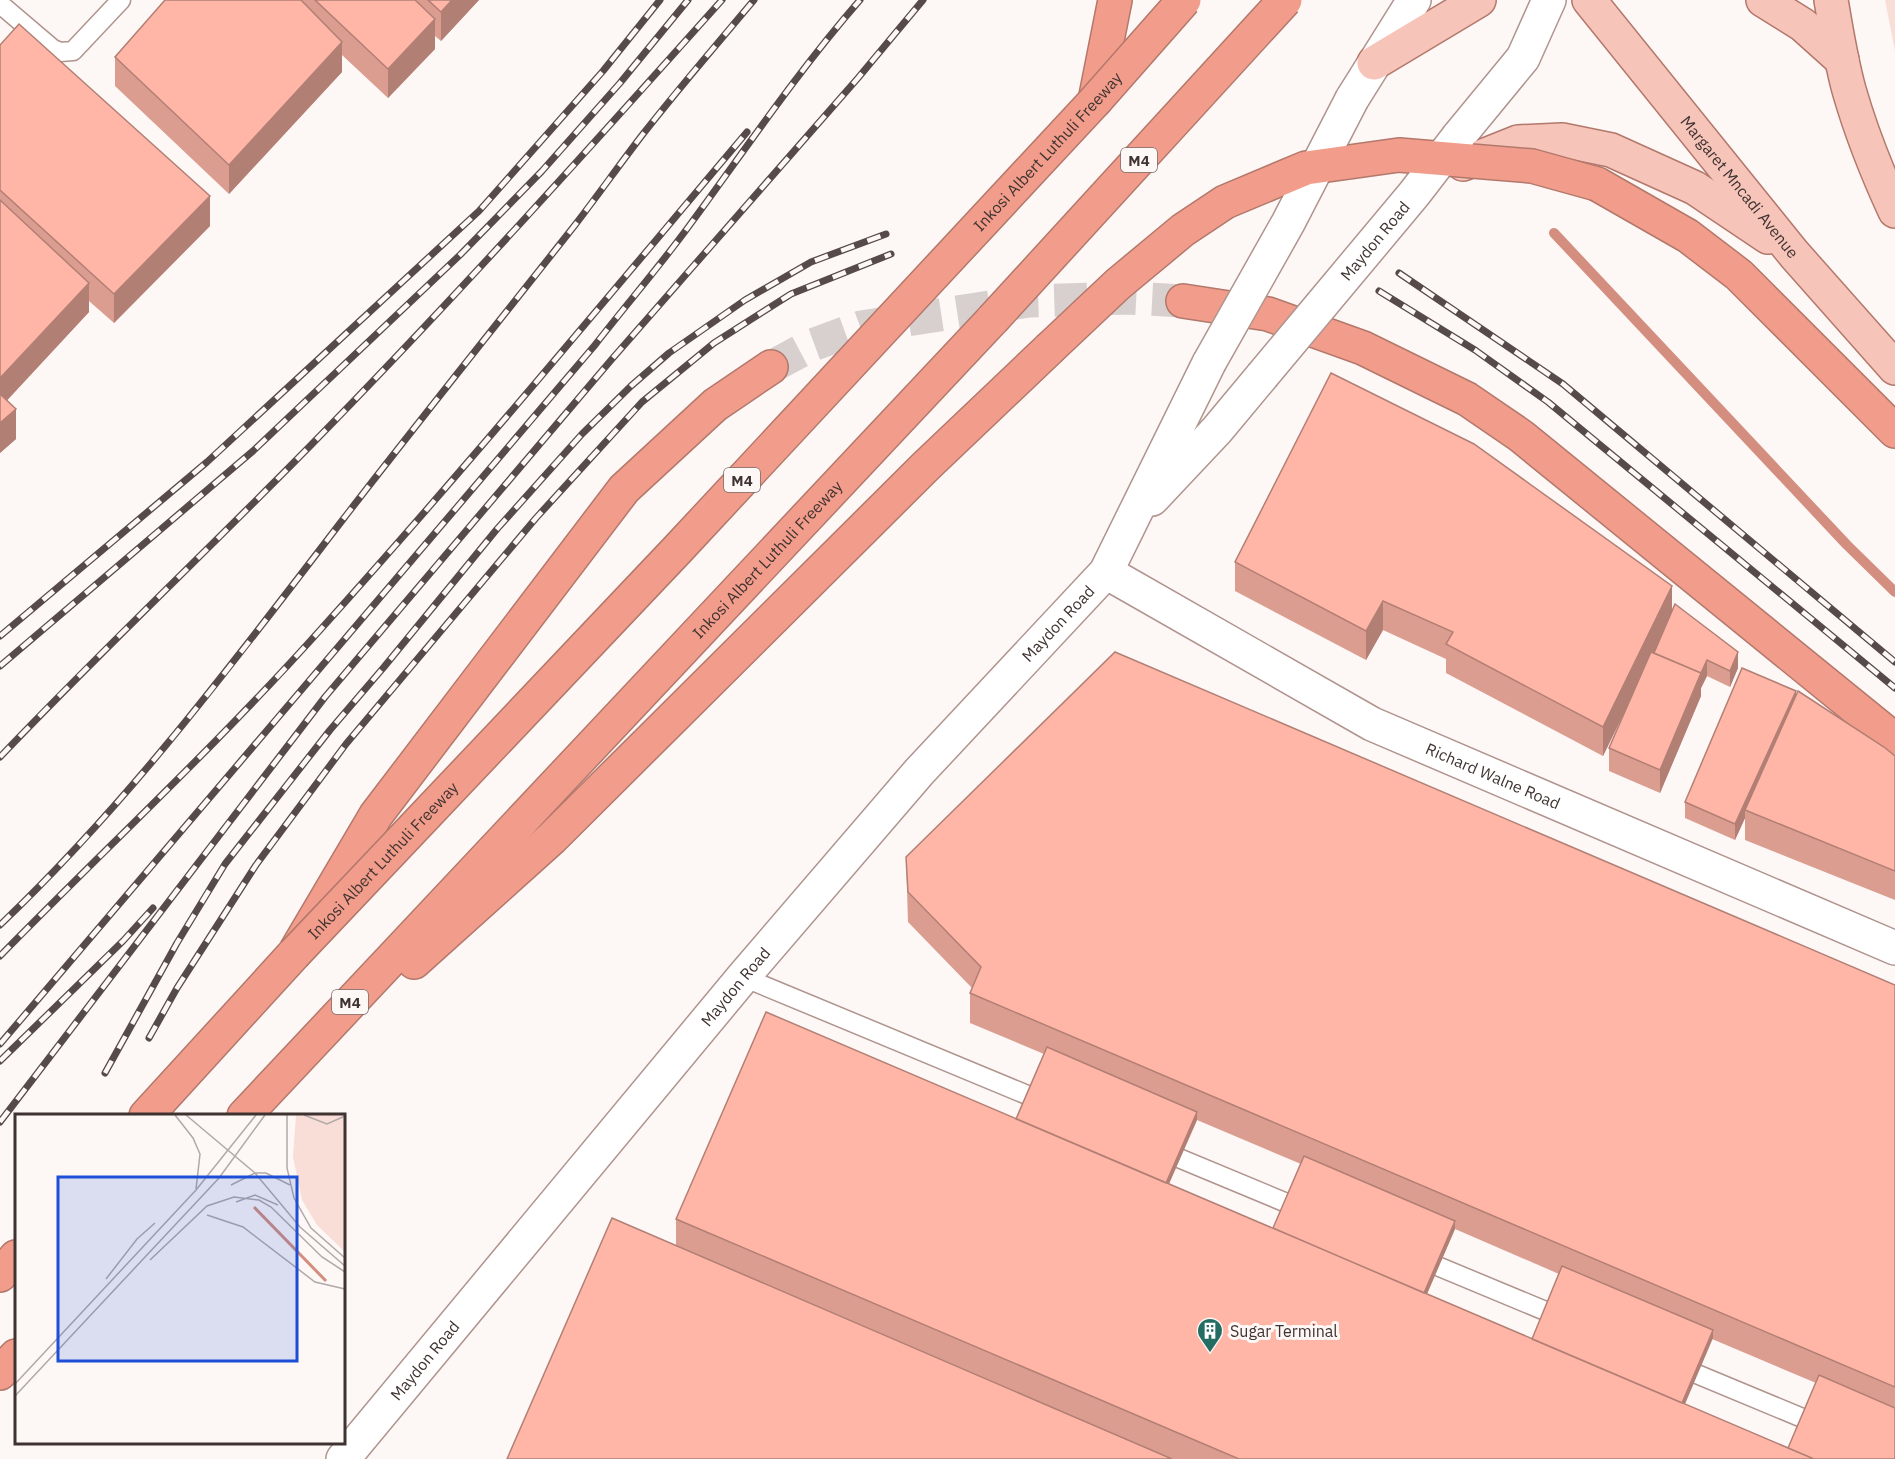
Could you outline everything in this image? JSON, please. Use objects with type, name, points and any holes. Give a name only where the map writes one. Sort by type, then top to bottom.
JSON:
[{"type":"highway","points":[[1095,101],[1115,0]]},
{"type":"highway","name":"Inkosi Albert Luthuli Freeway","points":[[148,1114],[294,954],[693,532],[1095,101],[1184,0]]},
{"type":"highway","name":"Inkosi Albert Luthuli Freeway","points":[[252,1107],[993,319],[1285,0]]},
{"type":"highway","points":[[252,1107],[552,838],[926,466],[1118,284],[1183,230],[1225,202],[1306,168],[1399,155],[1532,166],[1598,184],[1688,236],[1739,275],[1895,431]]},
{"type":"highway","points":[[1183,301],[1268,314],[1363,348],[1467,399],[1521,436],[1895,740]]},
{"type":"highway","points":[[294,954],[376,815],[624,489],[715,405],[771,367]]},
{"type":"highway","points":[[0,1275],[15,1258]]},
{"type":"highway","points":[[0,1373],[15,1357]]},
{"type":"main road","points":[[1374,63],[1479,0]]},
{"type":"main road","name":"Margaret Mncadi Avenue","points":[[1589,0],[1794,254],[1895,368]]},
{"type":"main road","points":[[1763,0],[1803,25],[1842,60]]},
{"type":"main road","points":[[1831,0],[1850,92],[1876,169],[1895,211]]},
{"type":"main road","points":[[1414,194],[1469,161],[1518,142],[1562,140],[1611,150],[1695,188],[1794,254]]},
{"type":"street","name":"Maydon Road","points":[[343,1459],[743,977],[919,772],[1106,572],[1209,363],[1288,223],[1352,99],[1414,0]]},
{"type":"street","name":"Maydon Road","points":[[1131,522],[1217,430],[1414,194],[1523,58],[1549,0]]},
{"type":"street","name":"Richard Walne Road","points":[[1106,572],[1372,724],[1895,948]]},
{"type":"lane","points":[[0,4],[53,49],[68,53],[73,51],[121,0]]},
{"type":"lane","points":[[743,977],[1064,1111]]},
{"type":"lane","points":[[1142,1143],[1319,1217]]},
{"type":"lane","points":[[1407,1253],[1585,1327]]},
{"type":"lane","points":[[1662,1359],[1840,1433]]},
{"type":"shaded area","points":[[1885,0],[1895,0],[1895,51]]},
{"type":"building","points":[[165,0],[301,0],[342,42],[229,165],[115,57]]},
{"type":"building","points":[[315,0],[415,0],[435,19],[388,69]]},
{"type":"building","points":[[428,0],[452,0],[441,12]]},
{"type":"building","points":[[19,24],[210,196],[114,294],[0,190],[0,45]]},
{"type":"building","points":[[0,200],[89,283],[0,378]]},
{"type":"building","points":[[1331,373],[1474,444],[1672,586],[1603,727],[1446,644],[1453,632],[1383,601],[1366,631],[1235,562]]},
{"type":"building","points":[[0,394],[16,409],[0,423]]},
{"type":"building","points":[[1675,604],[1738,652],[1730,671],[1707,660],[1701,673],[1654,653]]},
{"type":"building","points":[[1115,652],[1895,985],[1895,1387],[970,993],[981,967],[908,892],[906,857]]},
{"type":"building","points":[[1651,652],[1701,673],[1660,770],[1609,748]]},
{"type":"building","points":[[1742,668],[1796,691],[1735,824],[1685,802]]},
{"type":"building","points":[[1798,691],[1895,756],[1895,871],[1745,810]]},
{"type":"building","name":"Sugar Terminal","points":[[766,1012],[1814,1459],[1239,1459],[676,1219]]},
{"type":"building","points":[[1047,1047],[1197,1112],[1166,1183],[1016,1119]]},
{"type":"building","points":[[1304,1156],[1455,1221],[1424,1293],[1273,1228]]},
{"type":"building","points":[[612,1218],[1172,1459],[507,1459]]},
{"type":"building","points":[[1562,1266],[1713,1330],[1682,1403],[1532,1339]]},
{"type":"building","points":[[1819,1375],[1895,1408],[1895,1459],[1814,1459],[1788,1448]]},
{"type":"waterway","points":[[1554,233],[1847,545],[1895,592]]},
{"type":"tunnel","points":[[771,367],[812,345],[861,327],[1029,301],[1128,298],[1183,301]]},
{"type":"railway","points":[[0,636],[207,462],[479,211],[603,71],[660,0]]},
{"type":"railway","points":[[0,666],[253,451],[461,254],[542,171],[620,83],[688,0]]},
{"type":"railway","points":[[0,757],[365,390],[520,224],[722,0]]},
{"type":"railway","points":[[0,925],[93,830],[178,730],[575,225],[643,134],[754,0]]},
{"type":"railway","points":[[0,1044],[595,345],[678,241],[793,83],[860,0]]},
{"type":"railway","points":[[0,1122],[325,697],[612,359],[858,78],[923,0]]},
{"type":"railway","points":[[0,956],[203,754],[321,629],[483,445],[747,132]]},
{"type":"railway","points":[[105,1073],[177,943],[225,864],[330,730],[497,529],[582,434],[669,353],[745,300],[811,262],[886,234]]},
{"type":"railway","points":[[149,1038],[177,988],[256,865],[346,744],[536,518],[642,402],[714,343],[791,294],[891,254]]},
{"type":"railway","points":[[1399,273],[1563,384],[1895,662]]},
{"type":"railway","points":[[1379,291],[1475,350],[1548,402],[1895,688]]},
{"type":"railway","points":[[0,1061],[123,941],[153,908]]},
{"type":"place","name":"Sugar Terminal","points":[[1210,1354]]}]
